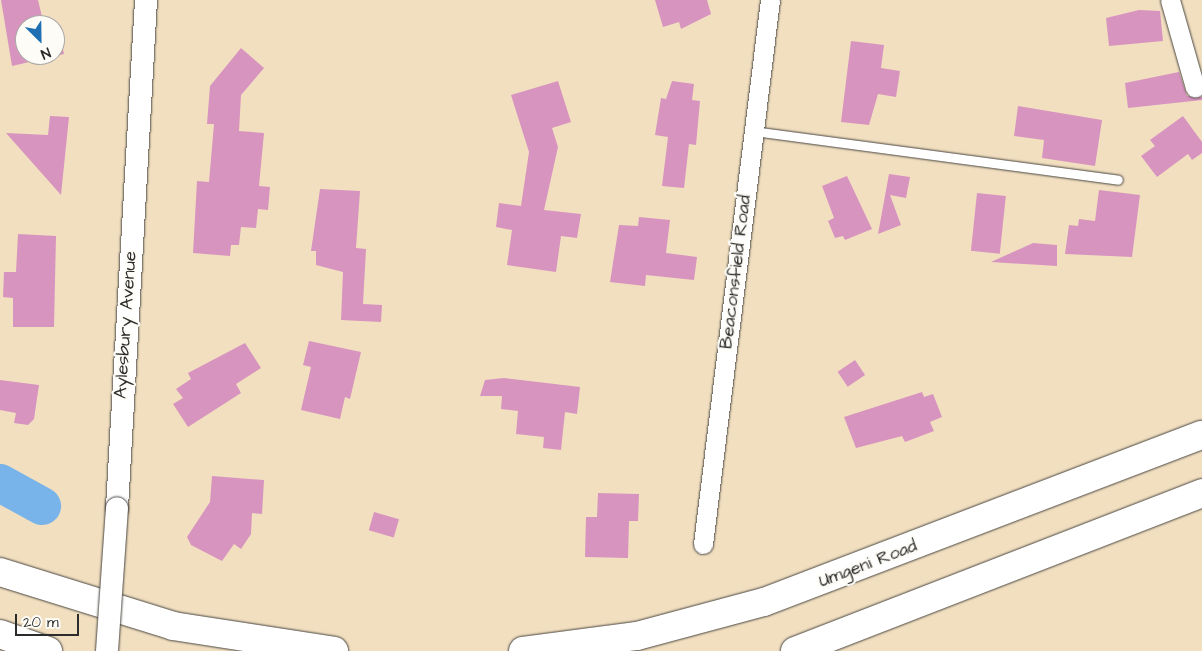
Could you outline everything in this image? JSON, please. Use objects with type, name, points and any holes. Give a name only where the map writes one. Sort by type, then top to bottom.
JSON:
[{"type":"highway","name":"Umgeni Road","points":[[523,651],[637,636],[764,602],[1202,435]]},
{"type":"highway","points":[[795,651],[1202,493]]},
{"type":"highway","points":[[0,572],[173,626],[334,651]]},
{"type":"highway","points":[[0,634],[48,651]]},
{"type":"street","name":"Aylesbury Avenue","points":[[107,651],[146,0]]},
{"type":"street","name":"Beaconsfield Road","points":[[703,544],[752,131],[770,0]]},
{"type":"street","points":[[1170,0],[1195,88]]},
{"type":"lane","points":[[752,131],[1118,180]]},
{"type":"building","points":[[1,0],[38,0],[42,15],[15,15],[16,65],[12,66]]},
{"type":"building","points":[[655,0],[707,0],[711,14],[681,29],[679,22],[663,27]]},
{"type":"building","points":[[1139,10],[1160,11],[1163,41],[1109,46],[1106,18]]},
{"type":"building","points":[[851,41],[884,45],[881,68],[900,71],[896,97],[878,94],[869,125],[841,122]]},
{"type":"building","points":[[241,48],[264,68],[241,95],[239,131],[264,133],[259,186],[270,187],[268,210],[258,209],[256,228],[241,227],[239,245],[231,245],[230,256],[193,253],[197,181],[209,182],[214,124],[207,124],[210,86]]},
{"type":"building","points":[[1179,72],[1187,96],[1202,97],[1202,100],[1128,108],[1125,83]]},
{"type":"building","points":[[558,81],[571,122],[552,128],[558,147],[544,210],[581,214],[577,238],[561,236],[556,272],[507,265],[512,230],[496,227],[499,203],[521,206],[529,152],[511,95]]},
{"type":"building","points":[[672,81],[694,84],[692,100],[700,101],[696,145],[689,144],[684,188],[662,186],[668,137],[655,135],[661,98],[666,99]]},
{"type":"building","points":[[1018,106],[1102,120],[1095,166],[1042,158],[1044,140],[1014,136]]},
{"type":"building","points":[[50,116],[69,117],[61,195],[6,133],[48,135]]},
{"type":"building","points":[[1183,116],[1202,142],[1202,153],[1192,160],[1188,154],[1157,177],[1141,156],[1155,146],[1150,140]]},
{"type":"building","points":[[889,174],[910,177],[906,198],[890,195],[901,225],[878,234]]},
{"type":"building","points":[[847,176],[872,229],[845,240],[843,236],[835,238],[828,221],[834,218],[822,186]]},
{"type":"building","points":[[320,189],[360,191],[356,248],[366,249],[363,304],[382,305],[381,322],[341,320],[343,272],[316,265],[316,251],[311,251]]},
{"type":"building","points":[[1099,190],[1140,195],[1132,257],[1065,254],[1069,225],[1078,226],[1079,219],[1095,221]]},
{"type":"building","points":[[977,193],[1006,196],[1000,254],[971,251]]},
{"type":"building","points":[[639,217],[670,220],[666,253],[697,257],[694,280],[646,275],[645,286],[610,282],[619,225],[638,226]]},
{"type":"building","points":[[18,234],[56,236],[54,327],[13,327],[13,298],[3,297],[4,272],[16,272]]},
{"type":"building","points":[[1033,243],[1057,245],[1057,266],[991,262]]},
{"type":"building","points":[[309,341],[361,352],[350,399],[345,397],[340,419],[301,410],[311,367],[303,365]]},
{"type":"building","points":[[245,343],[261,368],[236,384],[241,393],[188,427],[173,404],[183,398],[176,389],[191,379],[188,373]]},
{"type":"building","points":[[855,360],[865,375],[848,387],[838,372]]},
{"type":"building","points":[[504,378],[580,387],[577,414],[565,412],[561,450],[543,448],[544,437],[516,434],[518,411],[501,409],[502,396],[480,396],[485,380]]},
{"type":"building","points":[[0,380],[39,385],[34,419],[28,425],[14,423],[16,413],[0,410]]},
{"type":"building","points":[[922,392],[924,397],[933,394],[942,417],[930,422],[934,431],[905,442],[902,436],[856,448],[844,417]]},
{"type":"building","points":[[212,476],[264,480],[262,514],[252,513],[251,534],[241,549],[234,544],[222,561],[191,545],[187,537],[210,502]]},
{"type":"building","points":[[598,493],[639,494],[638,521],[629,521],[628,558],[585,557],[586,517],[597,517]]},
{"type":"building","points":[[374,512],[399,519],[394,537],[369,530]]},
{"type":"waterway","points":[[0,483],[42,506]]}]
